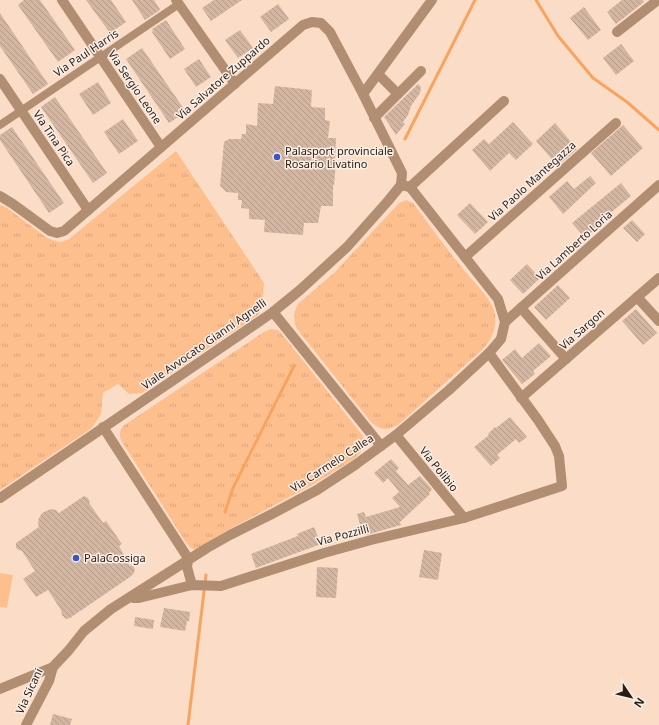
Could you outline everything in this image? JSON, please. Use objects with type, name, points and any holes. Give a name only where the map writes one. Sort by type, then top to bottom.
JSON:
[{"type":"street","name":"Via Sergio Leone","points":[[62,0],[161,147]]},
{"type":"street","points":[[363,94],[432,0]]},
{"type":"street","points":[[617,32],[658,0]]},
{"type":"street","name":"Via Paul Harris","points":[[0,125],[180,1]]},
{"type":"street","points":[[180,1],[235,84]]},
{"type":"street","name":"Via Salvatore Zuppardo","points":[[0,196],[14,204],[50,231],[57,234],[64,231],[303,25],[312,22],[321,23],[330,32],[402,173],[406,186]]},
{"type":"street","points":[[374,118],[421,71]]},
{"type":"street","points":[[378,74],[398,94]]},
{"type":"street","name":"Via Tina Pica","points":[[0,79],[88,210]]},
{"type":"street","name":"Viale Avvocato Gianni Agnelli","points":[[0,498],[273,312],[300,290],[347,247],[388,201],[504,101]]},
{"type":"street","name":"Via Paolo Mantegazza","points":[[465,256],[616,123]]},
{"type":"street","points":[[406,186],[498,298],[505,322]]},
{"type":"street","name":"Via Lamberto Loria","points":[[505,322],[659,186]]},
{"type":"street","name":"Via Sargon","points":[[521,398],[659,278]]},
{"type":"street","points":[[637,297],[659,321]]},
{"type":"street","points":[[521,308],[566,359]]},
{"type":"street","points":[[273,312],[381,446]]},
{"type":"street","name":"Via Carmelo Callea","points":[[0,689],[53,668],[84,631],[111,610],[188,560],[230,535],[317,490],[355,465],[396,435],[449,390],[489,353],[500,339],[505,322]]},
{"type":"street","points":[[489,353],[521,398]]},
{"type":"street","name":"Via Pozzilli","points":[[129,598],[139,598],[192,585],[221,586],[324,553],[371,540],[464,518],[562,486],[559,456],[555,446],[521,398]]},
{"type":"street","points":[[103,427],[186,555],[188,560],[187,567],[192,585]]},
{"type":"street","name":"Via Polibio","points":[[396,435],[464,518]]},
{"type":"street","name":"Via Sicani","points":[[26,725],[49,681],[53,668]]},
{"type":"green space","points":[[176,151],[264,283],[262,306],[259,314],[142,393],[129,394],[118,384],[103,393],[101,414],[92,428],[0,490],[0,205],[7,208],[47,238],[61,242],[69,239]]},
{"type":"green space","points":[[406,200],[413,203],[463,269],[488,299],[494,310],[495,326],[490,340],[483,349],[399,424],[388,429],[384,429],[374,425],[371,422],[297,329],[294,316],[298,304],[335,272],[399,203]]},
{"type":"green space","points":[[271,329],[278,330],[281,333],[363,436],[364,444],[360,453],[354,459],[314,484],[228,530],[195,550],[187,544],[122,442],[120,432],[123,426],[264,332]]},
{"type":"green space","points":[[0,573],[13,575],[7,608],[0,607]]},
{"type":"building","points":[[24,0],[40,0],[75,50],[58,62],[18,5]]},
{"type":"building","points":[[86,0],[111,0],[126,22],[110,33]]},
{"type":"building","points":[[132,0],[154,0],[160,10],[145,20]]},
{"type":"building","points":[[214,0],[242,0],[211,21],[202,8]]},
{"type":"building","points":[[622,0],[642,0],[644,2],[616,24],[607,12]]},
{"type":"building","points":[[278,4],[289,19],[271,32],[260,17]]},
{"type":"building","points":[[584,7],[601,30],[588,40],[570,18]]},
{"type":"building","points":[[0,13],[48,84],[33,94],[0,46]]},
{"type":"building","points":[[166,20],[185,49],[170,59],[152,32],[152,29]]},
{"type":"building","points":[[240,30],[253,48],[238,58],[225,40]]},
{"type":"building","points":[[621,44],[634,61],[616,75],[603,58]]},
{"type":"building","points":[[142,48],[186,112],[169,123],[126,59]]},
{"type":"building","points":[[199,59],[211,77],[196,87],[184,69]]},
{"type":"building","points":[[98,82],[111,103],[93,115],[79,94]]},
{"type":"building","points":[[418,84],[421,87],[420,93],[403,122],[405,124],[396,135],[384,117]]},
{"type":"building","name":"Palasport provinciale Rosario Livatino","points":[[275,86],[312,90],[311,107],[325,108],[325,120],[330,121],[328,138],[336,138],[333,206],[321,206],[318,223],[304,223],[303,235],[264,232],[265,220],[249,219],[249,209],[241,208],[242,200],[238,200],[238,193],[226,192],[220,186],[224,142],[229,139],[241,139],[242,134],[246,134],[246,124],[257,126],[258,103],[273,104]]},
{"type":"building","points":[[55,97],[107,173],[93,183],[41,107]]},
{"type":"building","points":[[123,119],[138,141],[119,154],[104,132]]},
{"type":"building","points":[[513,122],[533,144],[516,160],[509,153],[490,171],[472,150],[484,139],[489,144]]},
{"type":"building","points":[[555,123],[577,149],[558,166],[536,141]]},
{"type":"building","points":[[623,125],[643,148],[611,176],[591,153]]},
{"type":"building","points":[[12,127],[64,203],[49,213],[0,140],[0,135]]},
{"type":"building","points":[[590,176],[596,183],[563,214],[549,197],[567,181],[574,189]]},
{"type":"building","points":[[621,183],[631,196],[602,220],[604,222],[585,238],[572,223]]},
{"type":"building","points":[[470,203],[488,222],[475,234],[457,215]]},
{"type":"building","points":[[632,220],[645,234],[637,242],[623,228]]},
{"type":"building","points":[[527,264],[540,278],[523,294],[510,280]]},
{"type":"building","points":[[558,285],[570,298],[546,320],[534,307]]},
{"type":"building","points":[[636,309],[657,333],[643,345],[622,321]]},
{"type":"building","points":[[539,343],[551,356],[533,371],[535,374],[522,384],[502,360],[515,349],[522,358]]},
{"type":"building","points":[[510,417],[527,437],[519,443],[516,439],[497,455],[500,458],[491,466],[474,447],[489,435],[488,434],[495,427],[496,428]]},
{"type":"building","points":[[391,459],[399,468],[396,471],[408,485],[420,476],[432,489],[429,493],[430,494],[400,522],[401,525],[366,535],[363,527],[361,528],[357,514],[364,512],[366,517],[400,507],[392,498],[399,492],[388,478],[383,483],[374,473]]},
{"type":"building","name":"PalaCossiga","points":[[84,496],[88,498],[89,503],[103,523],[106,521],[122,544],[119,546],[130,566],[132,565],[135,569],[134,573],[130,577],[70,618],[66,619],[62,615],[61,610],[48,590],[36,597],[23,579],[35,571],[22,551],[17,549],[16,543],[39,527],[39,518],[42,513],[51,509],[56,510],[59,513]]},
{"type":"building","points":[[314,527],[321,544],[256,568],[251,554],[298,536],[297,534]]},
{"type":"building","points":[[424,550],[442,553],[438,580],[419,577]]},
{"type":"building","points":[[317,567],[338,568],[336,598],[316,597]]},
{"type":"building","points":[[164,608],[190,612],[189,621],[187,621],[185,631],[160,627]]},
{"type":"building","points":[[135,617],[154,620],[153,629],[134,626]]},
{"type":"building","points":[[53,714],[72,719],[70,725],[50,725]]},
{"type":"waterway","points":[[405,139],[475,0]]},
{"type":"waterway","points":[[536,0],[558,36],[593,78],[627,102],[659,130]]},
{"type":"waterway","points":[[225,512],[233,488],[294,366]]},
{"type":"waterway","points":[[188,725],[206,575]]},
{"type":"place","name":"Palasport provinciale Rosario Livatino","points":[[277,157]]},
{"type":"place","name":"PalaCossiga","points":[[76,558]]}]
